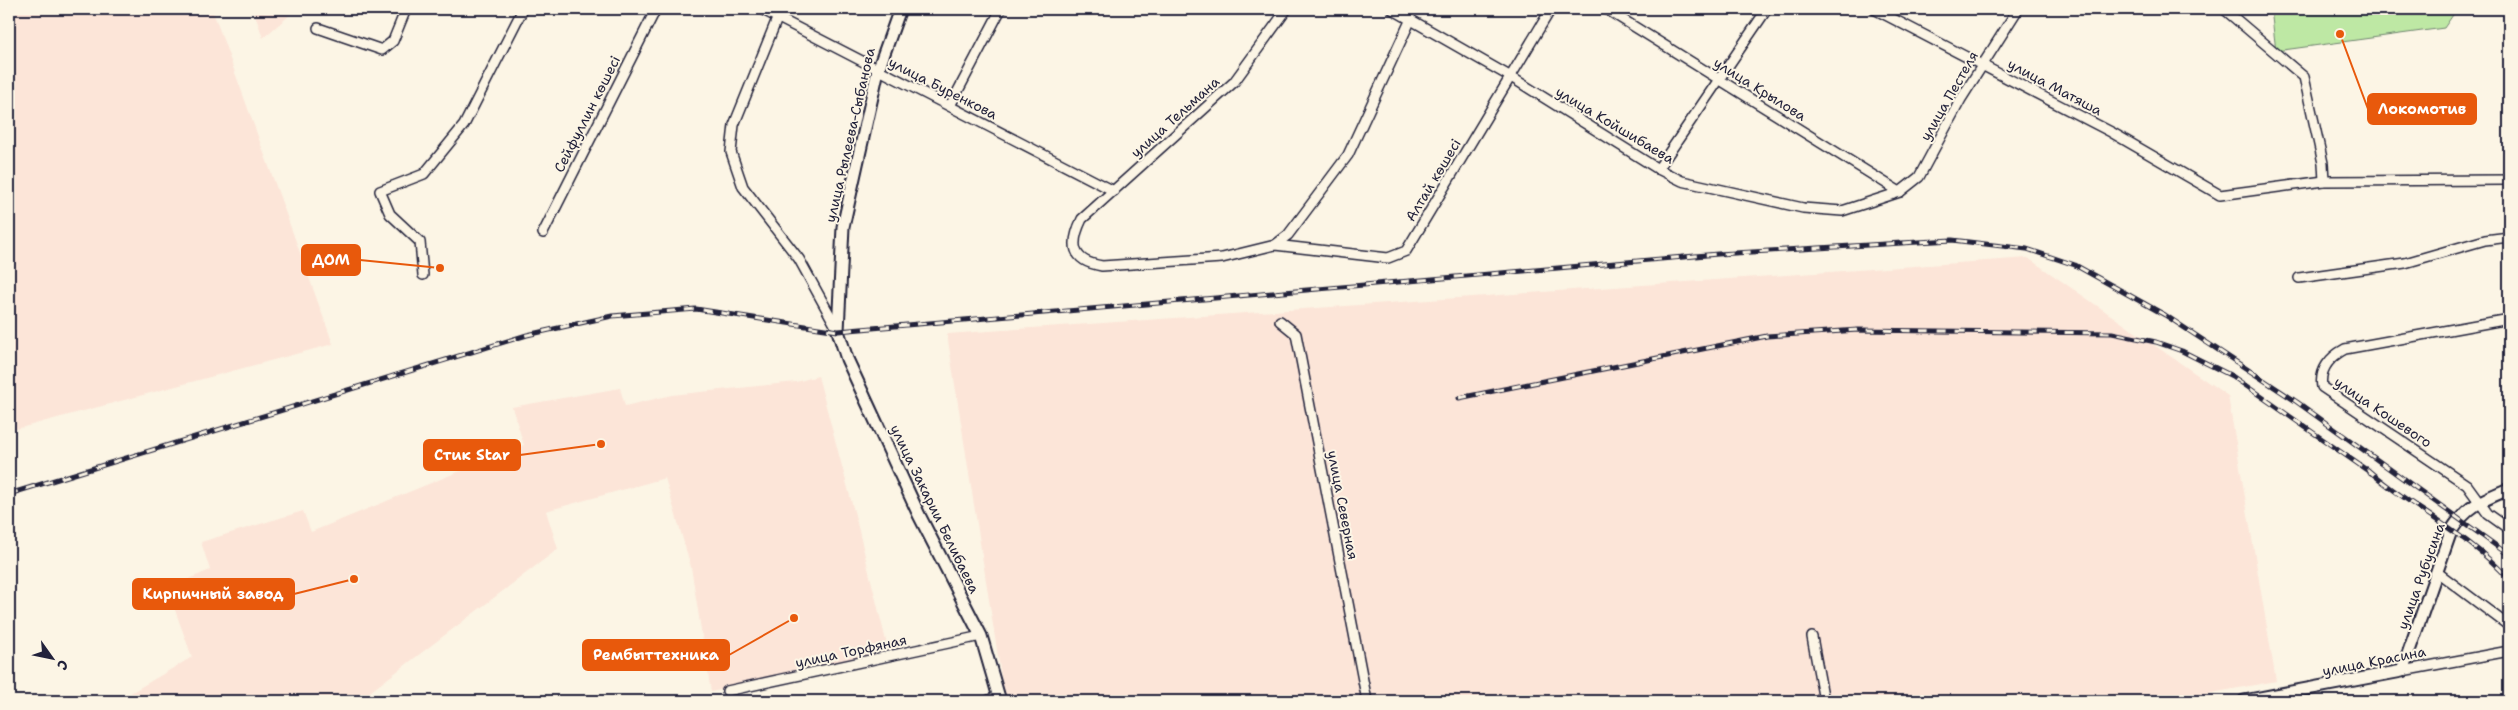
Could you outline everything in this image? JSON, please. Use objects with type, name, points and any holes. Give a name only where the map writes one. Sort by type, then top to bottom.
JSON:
[{"type":"street","points":[[318,28],[382,50],[393,41],[406,9]]},
{"type":"street","points":[[423,275],[420,242],[390,214],[380,191],[424,174],[464,125],[523,9]]},
{"type":"street","name":"Сейфуллин көшесі","points":[[543,232],[656,9]]},
{"type":"street","name":"улица Буренкова","points":[[760,9],[779,13],[878,70],[1114,191]]},
{"type":"street","name":"улица Рылеева-Сыбанова","points":[[838,331],[843,227],[878,70],[900,9]]},
{"type":"street","points":[[950,106],[1001,9]]},
{"type":"street","name":"улица Тельмана","points":[[1276,245],[1222,258],[1102,266],[1088,264],[1076,253],[1073,237],[1082,219],[1234,82],[1287,9]]},
{"type":"street","name":"улица Койшибаева","points":[[1392,9],[1511,77],[1658,169],[1682,181],[1803,208],[1842,211],[1900,192]]},
{"type":"street","name":"Алтай көшесі","points":[[1276,245],[1388,258],[1406,251],[1551,9]]},
{"type":"street","name":"улица Крылова","points":[[1606,9],[1900,192]]},
{"type":"street","points":[[1658,169],[1767,9]]},
{"type":"street","name":"улица Матяша","points":[[1874,9],[2111,132],[2220,195],[2324,181]]},
{"type":"street","name":"улица Пестеля","points":[[1900,192],[1919,177],[1982,64],[2018,9]]},
{"type":"street","points":[[2224,9],[2304,77],[2323,164],[2324,181],[2509,180]]},
{"type":"street","points":[[779,13],[734,125],[731,152],[744,187],[799,259],[838,331]]},
{"type":"street","points":[[1276,245],[1288,235],[1348,155],[1410,19]]},
{"type":"street","points":[[2299,278],[2405,263],[2486,240],[2509,238]]},
{"type":"street","name":"улица Кошевого","points":[[2509,319],[2344,349],[2334,354],[2324,368],[2321,378],[2322,387],[2467,485],[2488,514],[2509,529]]},
{"type":"street","name":"улица Северная","points":[[1280,321],[1296,334],[1367,701]]},
{"type":"street","name":"улица Закарии Белибаева","points":[[838,331],[847,359],[919,515],[981,636],[1000,698]]},
{"type":"street","name":"улица Рубусина","points":[[2402,671],[2451,531],[2459,519],[2479,501],[2509,489]]},
{"type":"street","points":[[2436,572],[2509,626]]},
{"type":"street","name":"улица Торфяная","points":[[727,691],[981,636]]},
{"type":"street","points":[[1812,637],[1824,701]]},
{"type":"street","name":"улица Красина","points":[[2244,701],[2294,696],[2402,671],[2509,651]]},
{"type":"street","points":[[987,701],[1000,698]]},
{"type":"shaded area","points":[[9,9],[212,9],[333,344],[9,431]]},
{"type":"shaded area","points":[[253,9],[297,9],[263,38]]},
{"type":"shaded area","points":[[2028,258],[2228,396],[2276,681],[2169,701],[1005,701],[947,334]]},
{"type":"shaded area","points":[[818,376],[889,653],[711,692],[691,567],[665,478],[546,511],[558,549],[358,701],[117,701],[192,657],[167,588],[210,570],[201,542],[303,511],[311,532],[524,445],[512,407],[620,388],[625,406],[672,395],[796,382]]},
{"type":"green space","points":[[2271,9],[2457,9],[2444,28],[2276,51]]},
{"type":"railway","points":[[9,494],[527,335],[612,316],[696,309],[838,331],[1718,254],[1952,240],[2027,249],[2075,265],[2165,315],[2297,402],[2509,555]]},
{"type":"railway","points":[[1459,398],[1767,336],[1858,330],[2112,333],[2156,342],[2182,351],[2232,376],[2371,473]]},
{"type":"railway","points":[[2367,469],[2403,497],[2476,548],[2509,579]]},
{"type":"place","name":"Локомотив","points":[[2340,34]]},
{"type":"place","name":"ДОМ","points":[[440,268]]},
{"type":"place","name":"Стик Star","points":[[601,444]]},
{"type":"place","name":"Кирпичный завод","points":[[354,579]]},
{"type":"place","name":"Рембыттехника","points":[[794,618]]}]
